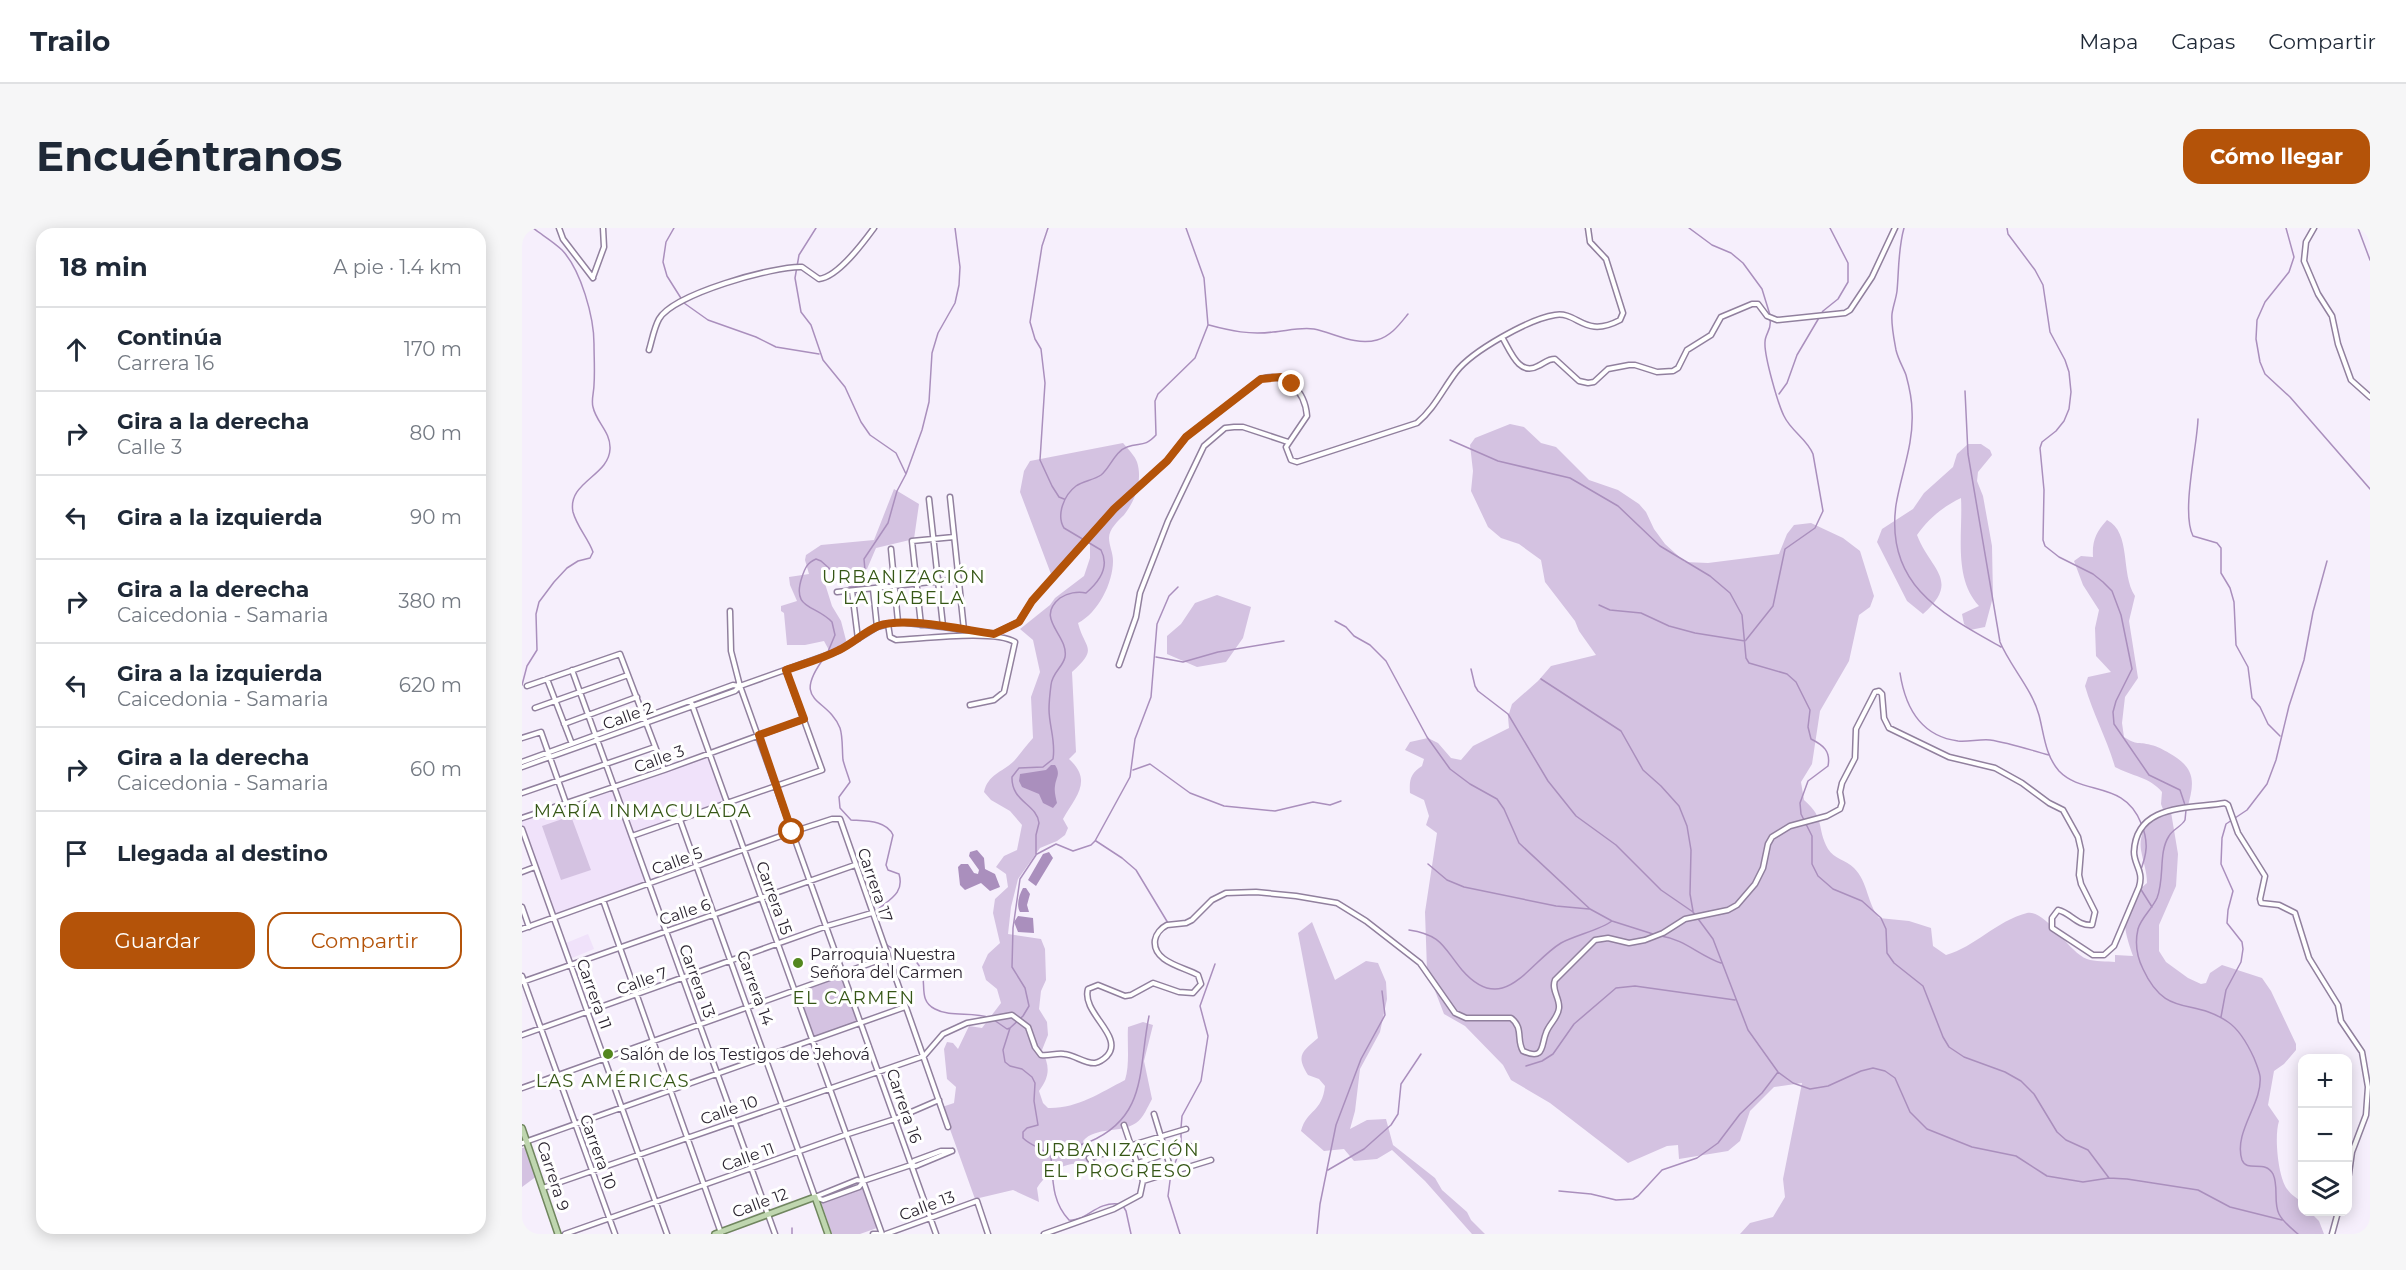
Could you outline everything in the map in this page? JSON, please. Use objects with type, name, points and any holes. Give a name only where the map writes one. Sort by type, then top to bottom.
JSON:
[{"type":"main road","name":"Carrera 9","points":[[522,1128],[558,1234]]},
{"type":"main road","name":"Calle 12","points":[[719,1233],[815,1197]]},
{"type":"main road","name":"Carrera 14","points":[[815,1197],[828,1234]]},
{"type":"street","points":[[559,228],[563,239],[593,278],[604,247],[603,228]]},
{"type":"street","points":[[649,350],[659,318],[671,306],[701,291],[777,270],[802,267],[819,279],[830,277],[863,243],[874,228]]},
{"type":"street","points":[[1119,665],[1136,617],[1140,593],[1168,521],[1204,446],[1225,428],[1244,427],[1288,442],[1287,455],[1291,460],[1297,462],[1417,423],[1427,415],[1462,365],[1530,321],[1564,315],[1585,326],[1594,327],[1620,320],[1623,313],[1622,307],[1606,259],[1590,242],[1588,228]]},
{"type":"street","points":[[1502,337],[1516,361],[1526,369],[1555,359],[1580,381],[1588,383],[1594,382],[1608,369],[1629,365],[1658,372],[1673,371],[1678,368],[1687,350],[1712,335],[1721,317],[1752,303],[1758,304],[1767,316],[1777,320],[1845,313],[1850,310],[1872,277],[1895,228]]},
{"type":"street","points":[[2314,228],[2306,242],[2304,261],[2318,294],[2332,316],[2338,344],[2351,380],[2370,397]]},
{"type":"street","name":"Calle 2","points":[[522,762],[549,755],[692,704],[733,685],[740,686],[838,651],[877,627],[898,622],[994,634],[1019,622],[1032,601],[1114,509],[1167,461],[1186,437],[1261,379],[1281,377],[1292,384],[1305,402],[1307,416],[1288,442]]},
{"type":"street","points":[[950,497],[964,630]]},
{"type":"street","points":[[929,499],[943,627]]},
{"type":"street","points":[[921,625],[912,542],[954,537]]},
{"type":"street","points":[[891,549],[898,622]]},
{"type":"street","points":[[837,592],[959,579]]},
{"type":"street","points":[[873,589],[877,627]]},
{"type":"street","points":[[852,591],[858,639]]},
{"type":"street","name":"Carrera 16","points":[[730,611],[731,651],[740,686],[936,1234]]},
{"type":"street","points":[[888,624],[890,637],[896,640],[966,636],[1000,638],[1015,642],[1007,681],[1001,696],[970,705]]},
{"type":"street","points":[[527,686],[618,654],[621,656],[664,770]]},
{"type":"street","name":"Carrera 13","points":[[572,670],[775,1234]]},
{"type":"street","points":[[632,836],[822,770],[786,670]]},
{"type":"street","points":[[535,708],[628,675]]},
{"type":"street","points":[[547,679],[572,744]]},
{"type":"street","points":[[924,1056],[943,1034],[967,1023],[1008,1014],[1028,1027],[1035,1047],[1041,1055],[1065,1054],[1093,1063],[1100,1062],[1108,1055],[1111,1044],[1110,1035],[1092,1011],[1087,999],[1088,989],[1098,985],[1125,996],[1153,983],[1179,992],[1194,993],[1201,979],[1195,973],[1162,958],[1155,942],[1160,931],[1167,925],[1192,920],[1220,895],[1256,892],[1337,903],[1366,921],[1420,963],[1455,1013],[1466,1018],[1511,1018],[1518,1025],[1522,1051],[1533,1054],[1540,1052],[1544,1046],[1545,1034],[1555,1020],[1559,1005],[1553,984],[1595,940],[1608,938],[1629,943],[1645,940],[1663,933],[1685,918],[1728,910],[1737,906],[1755,884],[1763,868],[1768,844],[1772,837],[1790,826],[1827,816],[1840,809],[1842,783],[1855,758],[1856,729],[1875,692],[1879,691],[1882,694],[1885,723],[1889,728],[1949,757],[1995,768],[2063,810],[2078,837],[2081,850],[2079,875],[2081,884],[2095,912],[2092,925],[2084,925],[2065,911],[2058,910],[2052,918],[2052,928],[2093,955],[2104,955],[2114,946],[2139,887],[2140,867],[2134,853],[2139,828],[2146,821],[2186,806],[2228,805],[2238,833],[2265,876],[2260,899],[2262,903],[2279,905],[2295,913],[2309,958],[2338,1005],[2341,1022],[2362,1052],[2368,1087],[2366,1115],[2351,1162]]},
{"type":"street","points":[[564,724],[637,698]]},
{"type":"street","name":"Carrera 15","points":[[692,704],[880,1234]]},
{"type":"street","name":"Calle 3","points":[[522,818],[804,719]]},
{"type":"street","points":[[522,738],[541,732],[566,803]]},
{"type":"street","name":"Calle 2","points":[[522,767],[572,744],[597,737]]},
{"type":"street","points":[[522,793],[655,747]]},
{"type":"street","name":"Calle 5","points":[[522,929],[792,832],[832,819],[840,819]]},
{"type":"street","name":"Carrera 17","points":[[840,819],[948,1127]]},
{"type":"street","name":"Carrera 14","points":[[680,820],[815,1197]]},
{"type":"street","name":"Carrera 11","points":[[522,830],[668,1234]]},
{"type":"street","name":"Calle 6","points":[[523,980],[855,865]]},
{"type":"street","points":[[522,872],[536,867]]},
{"type":"street","points":[[603,900],[635,996],[672,1090],[719,1233]]},
{"type":"street","points":[[522,908],[529,927]]},
{"type":"street","name":"Calle 7","points":[[522,1035],[827,926],[872,913]]},
{"type":"street","points":[[522,1088],[888,957]]},
{"type":"street","name":"Carrera 10","points":[[523,980],[615,1234]]},
{"type":"street","points":[[525,1142],[905,1007]]},
{"type":"street","name":"Calle 10","points":[[543,1188],[924,1056]]},
{"type":"street","name":"Calle 11","points":[[565,1234],[895,1119],[939,1100]]},
{"type":"street","points":[[1154,1114],[1172,1173]]},
{"type":"street","points":[[1044,1234],[1114,1209],[1140,1195],[1143,1181],[1124,1125]]},
{"type":"street","points":[[1186,1129],[1089,1158],[1101,1175],[1190,1146]]},
{"type":"street","name":"Calle 12","points":[[815,1197],[856,1180],[863,1181],[911,1165],[916,1166],[952,1150],[941,1151],[914,1161],[911,1165]]},
{"type":"street","points":[[1143,1181],[1211,1160]]},
{"type":"street","name":"Calle 13","points":[[886,1234],[977,1201],[988,1234]]},
{"type":"street","points":[[2332,1234],[2337,1216]]},
{"type":"street","points":[[873,1234],[880,1234]]},
{"type":"shaded area","points":[[1510,424],[1524,427],[1541,443],[1556,447],[1589,480],[1618,490],[1639,504],[1665,544],[1685,562],[1708,563],[1779,554],[1787,534],[1794,525],[1811,523],[1843,538],[1860,551],[1874,596],[1870,607],[1859,615],[1849,661],[1820,711],[1812,764],[1801,782],[1804,800],[1818,818],[1828,849],[1833,855],[1851,865],[1859,874],[1879,918],[1909,921],[1931,928],[1933,946],[1946,955],[1967,946],[2005,922],[2027,913],[2042,918],[2072,948],[2087,959],[2115,962],[2115,955],[2133,956],[2126,935],[2125,916],[2131,899],[2147,883],[2141,838],[2148,818],[2164,812],[2161,804],[2162,792],[2146,780],[2115,767],[2092,707],[2085,686],[2088,677],[2111,672],[2096,656],[2095,628],[2099,610],[2083,585],[2074,561],[2081,556],[2093,557],[2096,537],[2107,520],[2115,526],[2123,544],[2128,576],[2135,596],[2129,621],[2138,678],[2125,697],[2122,723],[2124,737],[2158,747],[2178,759],[2189,770],[2192,783],[2187,809],[2171,812],[2178,854],[2176,886],[2159,925],[2159,951],[2166,962],[2188,978],[2201,984],[2206,983],[2210,973],[2222,965],[2262,978],[2271,991],[2296,1044],[2296,1050],[2284,1064],[2274,1071],[2268,1105],[2279,1121],[2277,1136],[2279,1166],[2287,1189],[2298,1199],[2298,1216],[2314,1216],[2319,1221],[2324,1234],[1740,1234],[1750,1223],[1773,1217],[1785,1197],[1783,1179],[1802,1083],[1774,1087],[1750,1111],[1740,1141],[1728,1151],[1679,1159],[1678,1145],[1667,1146],[1628,1163],[1550,1103],[1511,1080],[1503,1065],[1465,1026],[1444,1014],[1427,970],[1425,912],[1437,833],[1426,825],[1429,816],[1424,800],[1410,793],[1412,777],[1415,771],[1422,766],[1424,759],[1405,750],[1410,742],[1428,738],[1438,743],[1451,758],[1461,760],[1473,746],[1509,728],[1508,717],[1512,704],[1551,666],[1596,655],[1579,631],[1575,621],[1545,582],[1541,560],[1519,544],[1501,538],[1488,527],[1471,491],[1473,471],[1470,445],[1475,438]]},
{"type":"shaded area","points":[[1123,443],[1137,462],[1139,476],[1137,490],[1128,509],[1110,531],[1109,541],[1113,561],[1107,588],[1098,605],[1078,623],[1088,653],[1072,672],[1076,752],[1069,759],[1080,774],[1080,789],[1063,819],[1068,828],[1065,835],[1040,848],[1018,879],[1011,907],[1008,934],[1041,939],[1045,949],[1046,980],[1041,991],[1039,1009],[1047,1022],[1048,1035],[1042,1050],[1048,1071],[1039,1091],[1043,1103],[1048,1108],[1068,1106],[1088,1099],[1125,1080],[1128,1061],[1128,1027],[1143,1022],[1153,1025],[1144,1061],[1152,1099],[1136,1123],[1088,1136],[1083,1141],[1093,1165],[1077,1163],[1054,1171],[1037,1188],[1039,1202],[1013,1190],[975,1199],[942,1107],[954,1103],[956,1087],[947,1079],[944,1049],[947,1042],[953,1043],[958,1049],[969,1026],[982,1028],[1001,1003],[997,989],[986,980],[982,967],[988,954],[1000,943],[993,913],[995,899],[1008,887],[1006,874],[996,867],[1004,856],[1017,850],[1022,825],[1010,811],[991,800],[984,792],[992,777],[1014,761],[1033,738],[1031,697],[1040,672],[1033,640],[1020,629],[1084,576],[1090,558],[1088,540],[1057,575],[1051,574],[1020,492],[1024,471],[1030,461]]},
{"type":"shaded area","points":[[1968,444],[1981,444],[1990,450],[1992,455],[1978,472],[1977,481],[1983,496],[1992,546],[1993,597],[1985,627],[1970,630],[1964,624],[1962,614],[1979,606],[1971,595],[1962,569],[1961,498],[1937,514],[1917,535],[1940,575],[1941,584],[1940,592],[1934,602],[1923,614],[1907,601],[1877,542],[1882,529],[1913,509],[1924,493],[1953,467],[1957,454]]},
{"type":"shaded area","points":[[894,489],[919,504],[914,539],[876,548],[867,569],[850,573],[833,569],[821,571],[832,606],[841,621],[847,644],[831,654],[824,641],[805,645],[787,645],[784,613],[781,611],[781,606],[797,601],[789,577],[809,574],[806,555],[821,545],[874,540]]},
{"type":"shaded area","points":[[1217,595],[1251,607],[1243,638],[1226,662],[1197,667],[1167,654],[1167,636],[1181,624],[1195,603]]},
{"type":"shaded area","points":[[709,753],[727,803],[633,836],[650,884],[554,918],[522,829],[522,818]]},
{"type":"shaded area","points":[[1051,765],[1055,765],[1058,773],[1055,788],[1057,803],[1053,808],[1043,803],[1039,794],[1022,787],[1019,781],[1020,774],[1046,770]]},
{"type":"shaded area","points":[[571,816],[591,870],[561,880],[542,826]]},
{"type":"shaded area","points":[[977,850],[984,858],[985,869],[995,874],[1000,887],[990,891],[981,883],[965,890],[960,885],[958,867],[961,864],[968,864],[974,873],[978,874],[979,870],[969,856],[970,852]]},
{"type":"shaded area","points":[[1049,852],[1053,858],[1036,886],[1028,880],[1043,854]]},
{"type":"shaded area","points":[[1023,888],[1026,888],[1030,894],[1027,905],[1029,912],[1020,912],[1018,906]]},
{"type":"shaded area","points":[[1018,916],[1033,918],[1034,933],[1018,932],[1014,922]]},
{"type":"shaded area","points":[[1312,922],[1335,980],[1366,961],[1378,963],[1386,982],[1387,999],[1380,1032],[1360,1069],[1355,1111],[1350,1129],[1367,1120],[1386,1119],[1393,1145],[1435,1178],[1442,1190],[1467,1212],[1471,1220],[1485,1234],[1472,1234],[1425,1181],[1392,1150],[1377,1159],[1354,1161],[1344,1149],[1324,1151],[1301,1131],[1307,1118],[1321,1101],[1325,1086],[1319,1079],[1308,1075],[1301,1058],[1305,1050],[1318,1038],[1298,933]]},
{"type":"shaded area","points":[[588,934],[594,949],[572,958],[566,943]]},
{"type":"shaded area","points":[[843,974],[861,1022],[812,1039],[795,991]]},
{"type":"shaded area","points":[[527,1147],[537,1176],[522,1187],[522,1148]]},
{"type":"shaded area","points":[[863,1188],[877,1228],[860,1234],[832,1234],[821,1202]]},
{"type":"waterway","points":[[522,685],[527,666],[537,650],[536,614],[539,602],[567,568],[578,561],[590,558],[593,552],[575,517],[573,502],[576,493],[603,466],[610,449],[608,437],[592,404],[593,333],[585,294],[575,269],[562,250],[533,228]]},
{"type":"waterway","points":[[674,228],[666,242],[663,262],[667,276],[684,303],[708,320],[756,337],[776,347],[819,354]]},
{"type":"waterway","points":[[816,228],[799,255],[795,278],[801,312],[811,325],[823,360],[845,387],[861,422],[870,435],[896,453],[906,474]]},
{"type":"waterway","points":[[827,654],[835,635],[832,622],[802,601],[799,588],[802,577],[810,562],[816,559],[849,586],[855,587],[866,582],[864,559],[888,523],[897,491],[906,474],[922,430],[929,402],[932,353],[938,333],[955,303],[960,267],[955,228]]},
{"type":"waterway","points":[[1048,228],[1042,246],[1030,322],[1041,349],[1045,383],[1040,460],[1052,486],[1059,497],[1064,499]]},
{"type":"waterway","points":[[1119,1204],[1104,1206],[1080,1218],[1069,1220],[1056,1198],[1051,1157],[1023,1138],[1023,1132],[1027,1128],[1038,1125],[1034,1101],[1035,1083],[1032,1077],[1022,1069],[1005,1062],[1003,1050],[1010,1028],[1023,1016],[1029,1006],[1025,988],[1012,967],[1013,928],[1020,879],[1036,855],[1036,835],[1039,823],[1034,811],[1016,792],[1012,777],[1019,768],[1043,767],[1053,759],[1050,691],[1053,677],[1065,657],[1062,641],[1051,620],[1050,613],[1053,606],[1066,595],[1076,592],[1086,593],[1099,579],[1104,568],[1101,550],[1064,528],[1061,517],[1062,506],[1076,486],[1101,475],[1123,449],[1145,443],[1156,435],[1155,401],[1158,394],[1195,358],[1208,325],[1204,278],[1186,228]]},
{"type":"waterway","points":[[1689,228],[1712,245],[1731,253],[1743,263],[1762,289],[1770,315]]},
{"type":"waterway","points":[[1779,394],[1787,383],[1797,355],[1823,311],[1838,299],[1848,282],[1848,263],[1830,228]]},
{"type":"waterway","points":[[1904,228],[1892,318],[1896,350],[1910,393],[1912,423],[1907,459],[1896,505],[1895,533],[1899,556],[1909,576],[1922,594],[1958,622],[2001,647]]},
{"type":"waterway","points":[[2007,228],[2008,234],[2035,270],[2043,285],[2050,332],[2069,372],[2071,392],[2069,409],[2064,421],[2042,442],[2040,448],[2044,490],[2043,540],[2045,546],[2059,557],[2093,574],[2112,591],[2121,615],[2132,669],[2116,701],[2113,712],[2114,724],[2149,775],[2180,790],[2185,805]]},
{"type":"waterway","points":[[2286,228],[2294,257],[2289,272],[2265,302],[2257,320],[2256,339],[2260,362],[2265,374],[2290,397],[2370,489]]},
{"type":"waterway","points":[[2358,228],[2370,260]]},
{"type":"waterway","points":[[1209,325],[1248,333],[1314,329],[1353,340],[1369,341],[1386,336],[1408,314]]},
{"type":"waterway","points":[[1746,640],[1773,606],[1785,549],[1815,528],[1823,511],[1813,454],[1784,416],[1772,380],[1765,342],[1770,320]]},
{"type":"waterway","points":[[1965,391],[1968,454],[2000,642],[2036,705],[2054,765],[2069,779],[2114,794],[2134,809],[2144,830],[2146,842],[2146,854],[2140,872]]},
{"type":"waterway","points":[[2198,419],[2189,496],[2190,525],[2193,536],[2217,543],[2221,548],[2221,573],[2230,588],[2234,602],[2236,645],[2248,667],[2252,698],[2260,707],[2268,724],[2280,736]]},
{"type":"waterway","points":[[1450,440],[1498,461],[1570,478],[1618,506],[1660,546],[1710,576],[1730,593],[1742,615],[1746,658],[1749,663],[1787,674],[1796,682],[1810,710],[1808,727],[1811,739],[1827,752],[1828,766],[1808,781],[1800,803],[1801,814],[1812,836],[1812,864],[1818,876],[1833,889],[1862,901],[1881,918],[1886,929],[1887,953],[1894,963],[1923,986],[1949,1047],[1964,1057],[2005,1072],[2021,1081],[2034,1094],[2057,1132],[2066,1140],[2088,1150],[2109,1178]]},
{"type":"waterway","points":[[2221,1017],[2226,990],[2241,962],[2243,949],[2242,942],[2227,923],[2233,891],[2221,864],[2222,838],[2226,824],[2247,810],[2267,784],[2304,660],[2313,612],[2327,561]]},
{"type":"waterway","points":[[1037,854],[1056,844],[1073,851],[1091,845],[1130,777],[1135,739],[1151,697],[1157,624],[1169,596],[1178,587]]},
{"type":"waterway","points":[[1599,605],[1610,610],[1641,613],[1669,626],[1695,633],[1745,641]]},
{"type":"waterway","points":[[1335,621],[1370,645],[1386,661],[1427,737],[1450,769],[1470,784],[1497,799],[1519,843],[1590,909],[1612,921],[1653,934]]},
{"type":"waterway","points":[[1156,657],[1183,662],[1218,652],[1284,641]]},
{"type":"waterway","points":[[824,658],[810,684],[815,699],[828,710],[841,732],[843,760],[850,782],[839,797],[840,808],[851,820],[881,824],[886,826],[893,835],[886,865],[888,870],[899,874],[900,887],[898,892],[876,911],[876,915]]},
{"type":"waterway","points":[[1471,669],[1478,691],[1508,714],[1548,781],[1576,816],[1616,845],[1661,890],[1693,912],[1713,939],[1748,1030],[1778,1072],[1793,1083],[1810,1089],[1828,1086],[1873,1068],[1885,1071],[1895,1078],[1910,1112],[1927,1129],[1972,1147],[2016,1156],[2047,1176],[2083,1182],[2109,1178],[2127,1179],[2198,1190],[2230,1207],[2282,1220]]},
{"type":"waterway","points":[[1900,673],[1911,708],[1924,726],[1934,733],[1958,741],[1997,741],[2049,755]]},
{"type":"waterway","points":[[1541,679],[1621,731],[1643,770],[1679,806],[1687,826],[1691,850],[1690,894],[1693,911]]},
{"type":"waterway","points":[[1133,770],[1150,764],[1190,793],[1224,806],[1275,811],[1313,802],[1330,805],[1341,801]]},
{"type":"waterway","points":[[2186,810],[2185,820],[2171,834],[2166,843],[2157,898],[2138,929],[2139,960],[2152,985],[2161,995],[2171,1001],[2203,1010],[2228,1022],[2240,1033],[2246,1043],[2258,1069],[2260,1086],[2241,1139],[2242,1160],[2248,1166],[2261,1166],[2270,1170],[2276,1184],[2276,1205],[2279,1214],[2298,1234]]},
{"type":"waterway","points":[[1096,841],[1136,870],[1168,923]]},
{"type":"waterway","points":[[1428,864],[1447,880],[1464,887],[1556,906],[1589,909]]},
{"type":"waterway","points":[[2140,888],[2152,907]]},
{"type":"waterway","points":[[1409,930],[1429,935],[1441,943],[1462,970],[1477,983],[1491,989],[1503,988],[1515,982],[1561,943],[1612,921]]},
{"type":"waterway","points":[[1661,936],[1677,940],[1721,963]]},
{"type":"waterway","points":[[886,944],[917,963],[922,973],[924,996],[935,1009],[941,1012],[990,1018]]},
{"type":"waterway","points":[[1181,1128],[1182,1116],[1201,1081],[1208,1036],[1200,1006],[1215,964]]},
{"type":"waterway","points":[[1526,1066],[1542,1061],[1553,1054],[1574,1024],[1616,988],[1635,986],[1735,1000]]},
{"type":"waterway","points":[[1317,1234],[1320,1204],[1336,1125],[1361,1059],[1385,1015],[1382,991]]},
{"type":"waterway","points":[[1048,1152],[1089,1142],[1108,1132],[1122,1119],[1137,1090],[1149,1016]]},
{"type":"waterway","points":[[994,1020],[1007,1029],[1010,1028]]},
{"type":"waterway","points":[[1328,1170],[1364,1149],[1391,1125],[1398,1114],[1401,1084],[1421,1054]]},
{"type":"waterway","points":[[1559,1191],[1591,1194],[1616,1200],[1633,1199],[1662,1170],[1697,1158],[1718,1143],[1740,1114],[1762,1093],[1778,1072]]},
{"type":"waterway","points":[[1173,1168],[1181,1148],[1181,1133]]},
{"type":"waterway","points":[[1171,1173],[1168,1196],[1180,1234]]},
{"type":"waterway","points":[[1123,1206],[1131,1234]]},
{"type":"waterway","points":[[792,1228],[792,1234]]},
{"type":"place","name":"Parroquia Nuestra Señora del Carmen","points":[[798,963]]},
{"type":"place","name":"Salón de los Testigos de Jehová","points":[[608,1054]]},
{"type":"district","name":"URBANIZACIÓN LA ISABELA","points":[[904,587]]},
{"type":"district","name":"MARÍA INMACULADA","points":[[643,811]]},
{"type":"district","name":"EL CARMEN","points":[[854,998]]},
{"type":"district","name":"LAS AMÉRICAS","points":[[613,1081]]},
{"type":"district","name":"URBANIZACIÓN EL PROGRESO","points":[[1118,1160]]},
{"type":"route","points":[[792,832],[759,735],[804,719],[786,670],[838,651],[877,627],[898,622],[994,634],[1002,632],[1019,622],[1032,601],[1114,509],[1167,461],[1186,437],[1261,379],[1275,376],[1292,384]]}]
